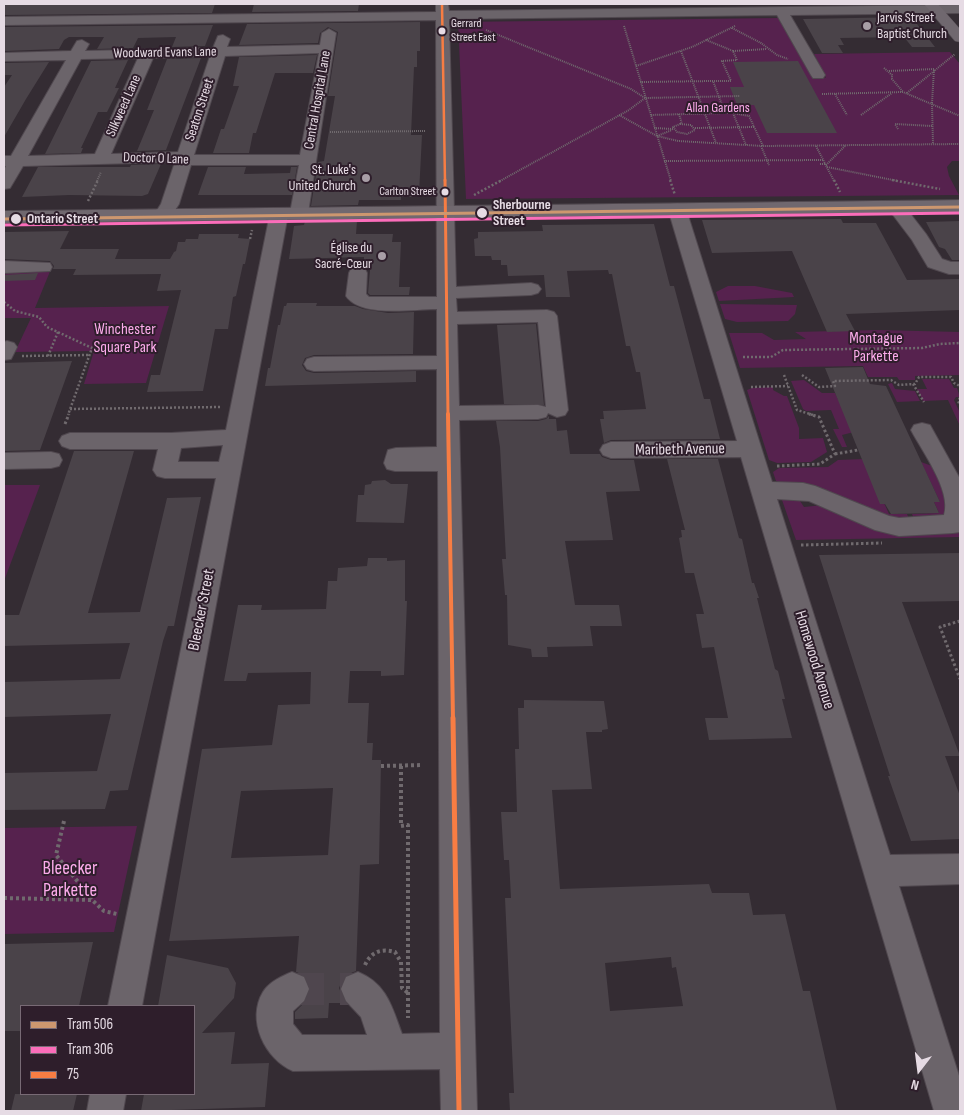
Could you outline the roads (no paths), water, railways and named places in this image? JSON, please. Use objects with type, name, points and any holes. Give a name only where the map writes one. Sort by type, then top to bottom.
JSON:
[{"type":"main road","points":[[933,6],[960,38]]},
{"type":"main road","points":[[4,217],[445,212],[677,204],[960,206]]},
{"type":"street","points":[[4,21],[98,14],[234,11],[442,9],[620,12],[781,11],[797,7],[933,6],[960,9]]},
{"type":"street","points":[[442,9],[460,1111]]},
{"type":"street","name":"Central Hospital Lane","points":[[289,214],[308,160],[332,10]]},
{"type":"street","name":"Seaton Street","points":[[163,215],[170,204],[234,11]]},
{"type":"street","points":[[781,11],[818,74]]},
{"type":"street","points":[[4,184],[10,160],[77,52],[98,14]]},
{"type":"street","name":"Woodward Evans Lane","points":[[6,57],[77,52],[147,54],[326,49]]},
{"type":"street","name":"Silkweed Lane","points":[[104,158],[147,54]]},
{"type":"street","name":"Doctor O Lane","points":[[10,160],[184,158],[193,160],[308,160]]},
{"type":"street","name":"Homewood Avenue","points":[[677,204],[762,490],[952,1111]]},
{"type":"street","points":[[896,207],[920,238],[935,263],[949,268],[960,268]]},
{"type":"street","name":"Bleecker Street","points":[[125,1005],[242,407],[289,214]]},
{"type":"street","points":[[4,267],[43,267]]},
{"type":"street","points":[[358,273],[356,296],[362,302],[447,305],[546,316],[547,411],[448,413]]},
{"type":"street","points":[[447,305],[532,289]]},
{"type":"street","points":[[314,364],[447,362]]},
{"type":"street","points":[[762,490],[803,491],[815,494],[884,524],[899,527],[957,524],[958,504],[953,468],[937,459],[922,430]]},
{"type":"street","points":[[66,436],[171,441],[236,437]]},
{"type":"street","points":[[171,441],[165,470],[229,470]]},
{"type":"street","name":"Maribeth Avenue","points":[[611,450],[750,448]]},
{"type":"street","points":[[4,461],[51,460]]},
{"type":"street","points":[[878,871],[960,869]]},
{"type":"street","points":[[360,981],[374,1006],[391,1052]]},
{"type":"street","points":[[292,990],[276,1003],[275,1029],[293,1053],[458,1050]]},
{"type":"street","points":[[105,1111],[108,1095]]},
{"type":"tunnel","points":[[292,989],[358,989]]},
{"type":"tram line","name":"506","points":[[4,219],[960,207]]},
{"type":"tram line","name":"306","points":[[4,225],[960,213]]},
{"type":"place","name":"Jarvis Street Baptist Church","points":[[867,26]]},
{"type":"place","name":"Gerrard Street East","points":[[442,31]]},
{"type":"place","name":"St. Luke's United Church","points":[[366,178]]},
{"type":"place","name":"Carlton Street","points":[[445,192]]},
{"type":"place","name":"Sherbourne Street","points":[[482,213]]},
{"type":"place","name":"Ontario Street","points":[[16,219]]},
{"type":"place","name":"Église du Sacré-Cœur","points":[[382,256]]},
{"type":"park label","name":"Allan Gardens","points":[[718,108]]},
{"type":"park label","name":"Winchester Square Park","points":[[125,339]]},
{"type":"park label","name":"Montague Parkette","points":[[876,348]]},
{"type":"park label","name":"Bleecker Parkette","points":[[70,880]]}]
